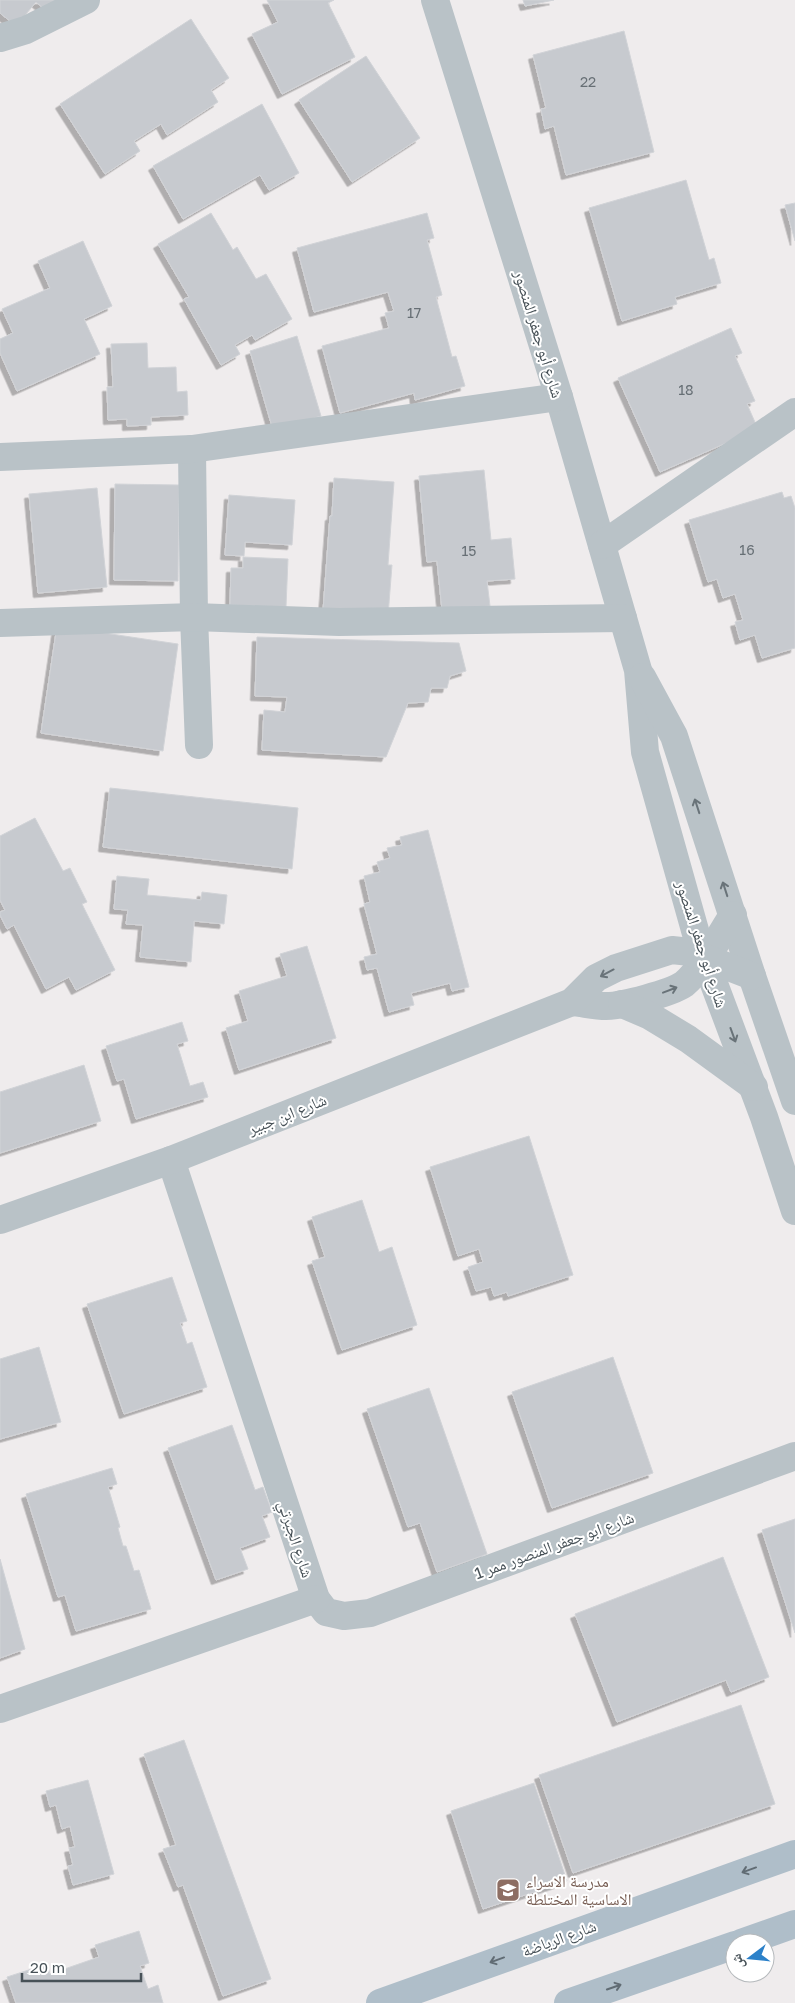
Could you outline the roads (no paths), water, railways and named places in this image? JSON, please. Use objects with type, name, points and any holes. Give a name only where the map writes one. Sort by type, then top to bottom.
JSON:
[{"type":"main road","name":"شارع الرياضة","points":[[380,2003],[795,1854]]},
{"type":"main road","points":[[769,1933],[795,1924]]},
{"type":"main road","points":[[568,2003],[725,1948]]},
{"type":"street","points":[[0,38],[26,30],[86,0]]},
{"type":"street","name":"شارع أبو جعفر المنصور","points":[[436,0],[559,397],[638,670],[645,752],[704,958],[752,1086],[795,1210]]},
{"type":"street","points":[[0,457],[192,449],[559,397]]},
{"type":"street","points":[[602,545],[795,412]]},
{"type":"street","points":[[192,449],[194,617],[199,744]]},
{"type":"street","points":[[0,623],[194,617],[340,622],[623,618]]},
{"type":"street","name":"شارع أبو جعفر المنصور","points":[[638,670],[674,736],[752,976],[794,1092]]},
{"type":"street","name":"شارع ابن جبير","points":[[572,1002],[605,1006],[622,1004],[668,991],[683,984],[695,972],[733,915]]},
{"type":"street","name":"شارع ابن جبير","points":[[0,1220],[171,1160],[572,1002],[596,978],[616,968],[672,950],[690,952],[752,976]]},
{"type":"street","points":[[622,1004],[650,1016],[688,1039],[752,1086],[794,1092]]},
{"type":"street","name":"شارع الجبرتي","points":[[0,1709],[316,1599],[171,1160]]},
{"type":"street","name":"شارع ابو جعفر المنصور ممر 1","points":[[316,1599],[326,1612],[344,1616],[370,1613],[795,1456]]},
{"type":"place","name":"مدرسة الاسراء الاساسية المختلطة","points":[[508,1890]]}]
